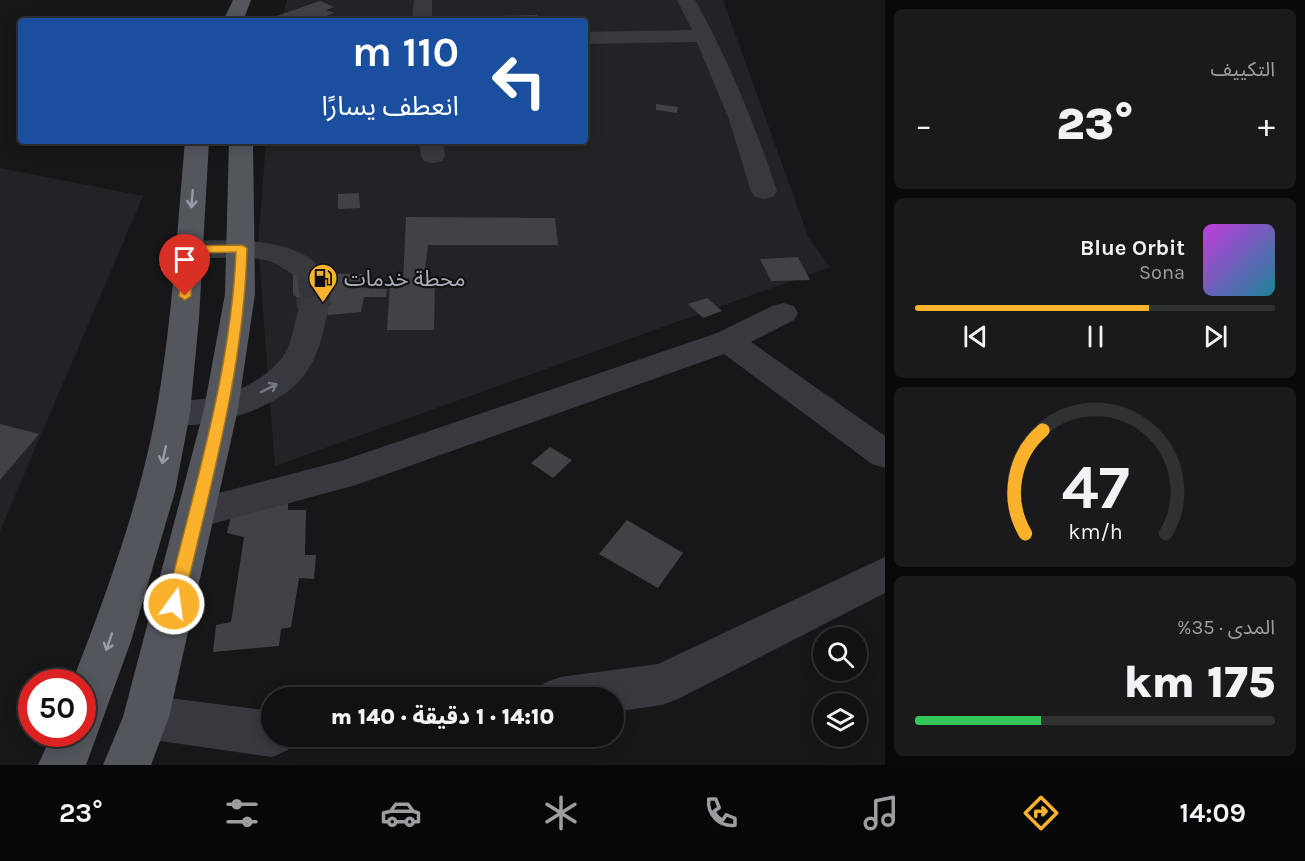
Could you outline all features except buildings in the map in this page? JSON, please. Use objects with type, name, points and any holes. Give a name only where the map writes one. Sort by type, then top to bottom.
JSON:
[{"type":"main road","points":[[237,18],[254,4]]},
{"type":"main road","points":[[96,678],[110,641],[156,492],[173,413],[184,320],[198,144]]},
{"type":"main road","points":[[127,765],[146,717],[221,409],[240,294],[241,144]]},
{"type":"main road","points":[[62,765],[70,747]]},
{"type":"lane","points":[[422,18],[423,0]]},
{"type":"lane","points":[[686,0],[705,36],[751,146],[764,191]]},
{"type":"lane","points":[[588,38],[705,36]]},
{"type":"lane","points":[[188,249],[242,248],[284,256],[310,273]]},
{"type":"lane","points":[[173,413],[221,409],[274,386],[291,370],[303,351],[314,307]]},
{"type":"lane","points":[[197,513],[343,475],[728,341],[783,313]]},
{"type":"lane","points":[[728,341],[885,454]]},
{"type":"lane","points":[[624,689],[662,684],[885,574]]},
{"type":"lane","points":[[146,717],[261,733]]},
{"type":"shaded area","points":[[287,0],[723,0],[808,236],[830,267],[275,466],[258,245],[266,144],[588,144],[588,18],[282,18]]},
{"type":"shaded area","points":[[0,168],[143,196],[0,531]]},
{"type":"tunnel","points":[[310,273],[313,297]]},
{"type":"tunnel","points":[[313,296],[314,307]]},
{"type":"place","name":"محطة خدمات","points":[[323,304]]},
{"type":"route","points":[[174,604],[221,409],[240,294],[242,248],[188,249],[185,296]]}]
